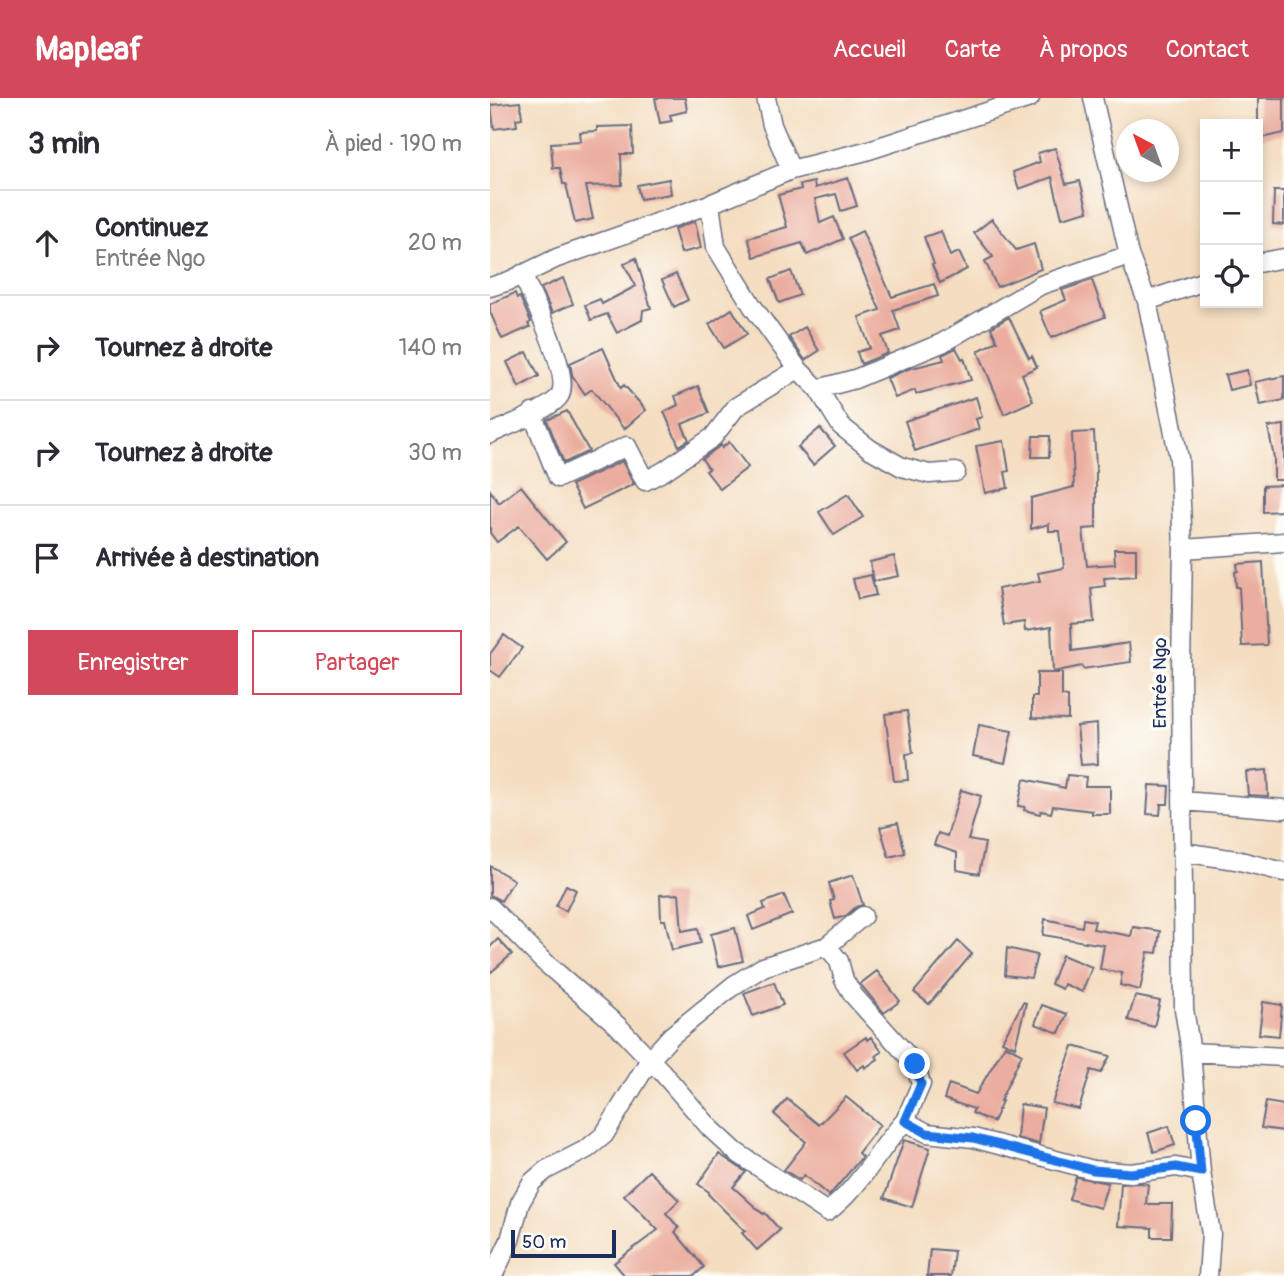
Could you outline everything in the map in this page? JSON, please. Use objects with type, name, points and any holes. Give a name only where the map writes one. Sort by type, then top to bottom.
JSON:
[{"type":"street","points":[[766,98],[772,125],[791,170]]},
{"type":"street","points":[[490,287],[570,253],[710,204],[791,170],[866,151],[1030,98]]},
{"type":"street","name":"Entrée Ngo","points":[[1093,98],[1129,255],[1147,301],[1179,458],[1183,549],[1181,670],[1184,1009],[1191,1052],[1201,1172],[1211,1234],[1208,1276]]},
{"type":"street","points":[[710,204],[716,247],[753,307],[798,369],[818,389],[841,426],[870,449],[916,472],[956,472]]},
{"type":"street","points":[[818,389],[855,379],[942,343],[1041,285],[1129,255]]},
{"type":"street","points":[[1263,262],[1284,258]]},
{"type":"street","points":[[490,272],[516,277]]},
{"type":"street","points":[[490,434],[558,397],[562,385],[558,359],[516,277]]},
{"type":"street","points":[[1147,301],[1200,283]]},
{"type":"street","points":[[532,413],[558,478],[627,446],[645,481],[713,437],[736,407],[798,369]]},
{"type":"street","points":[[1183,549],[1284,542]]},
{"type":"street","points":[[1182,801],[1284,809]]},
{"type":"street","points":[[1182,852],[1236,860],[1284,872]]},
{"type":"street","points":[[490,908],[560,976],[609,1018],[662,1072],[710,1128],[736,1152],[827,1212],[838,1204],[863,1175],[905,1121],[921,1084],[915,1064],[854,996],[844,980],[839,961],[827,946]]},
{"type":"street","points":[[493,1276],[510,1240],[520,1203],[531,1182],[546,1170],[587,1149],[604,1135],[649,1060],[671,1036],[734,985],[763,967],[827,946],[863,916]]},
{"type":"street","points":[[1191,1052],[1284,1056]]},
{"type":"street","points":[[905,1121],[927,1133],[973,1138],[1093,1170],[1131,1173],[1176,1167],[1201,1172]]},
{"type":"building","points":[[655,98],[685,98],[687,111],[670,115],[672,121],[660,123]]},
{"type":"building","points":[[1258,98],[1284,98],[1284,133],[1263,138],[1263,119],[1258,119]]},
{"type":"building","points":[[520,102],[522,118],[516,119],[517,126],[494,129],[491,105]]},
{"type":"building","points":[[632,126],[633,154],[621,154],[622,185],[586,186],[593,219],[575,223],[560,168],[553,168],[551,143],[581,141],[580,132],[597,131],[597,127]]},
{"type":"building","points":[[1055,148],[1066,184],[1080,181],[1088,211],[1062,218],[1052,177],[1019,189],[1013,172],[1040,162],[1038,153]]},
{"type":"building","points":[[848,178],[857,206],[841,211],[836,194],[815,199],[820,223],[834,217],[843,239],[807,255],[802,243],[754,257],[748,238],[787,227],[778,195],[801,189],[800,185],[814,182],[815,188]]},
{"type":"building","points":[[669,179],[671,194],[640,199],[637,185]]},
{"type":"building","points":[[1274,191],[1284,191],[1284,225],[1273,224]]},
{"type":"building","points":[[992,219],[1016,250],[1034,244],[1041,269],[997,287],[985,261],[993,257],[974,233]]},
{"type":"building","points":[[695,221],[701,248],[681,253],[674,229]]},
{"type":"building","points":[[862,231],[892,297],[934,284],[938,296],[893,310],[900,330],[882,336],[888,353],[861,364],[857,352],[870,348],[859,317],[880,310],[848,238]]},
{"type":"building","points":[[941,231],[950,256],[959,252],[967,269],[940,283],[924,237]]},
{"type":"building","points":[[636,258],[651,308],[643,310],[642,320],[617,333],[607,314],[591,320],[585,305],[600,299],[602,304],[636,286],[624,264]]},
{"type":"building","points":[[791,271],[800,295],[779,303],[770,279]]},
{"type":"building","points":[[676,274],[688,300],[674,307],[662,280]]},
{"type":"building","points":[[563,278],[573,304],[552,313],[541,288]]},
{"type":"building","points":[[1092,280],[1105,317],[1051,338],[1040,311],[1066,300],[1062,290]]},
{"type":"building","points":[[515,293],[517,298],[520,297],[531,322],[528,324],[530,327],[502,339],[490,312],[490,304]]},
{"type":"building","points":[[732,309],[747,334],[724,348],[709,324]]},
{"type":"building","points":[[1009,317],[1029,358],[1032,356],[1037,367],[1022,374],[1033,401],[1004,414],[978,351],[997,341],[991,328]]},
{"type":"building","points":[[805,327],[819,351],[805,360],[789,337]]},
{"type":"building","points":[[603,348],[621,388],[624,385],[646,410],[624,429],[592,389],[585,394],[572,375],[570,363]]},
{"type":"building","points":[[956,348],[962,359],[964,358],[971,380],[916,394],[915,390],[895,398],[887,378],[908,369],[944,360],[942,355]]},
{"type":"building","points":[[527,352],[539,376],[519,387],[507,362]]},
{"type":"building","points":[[1247,370],[1250,385],[1229,390],[1225,375]]},
{"type":"building","points":[[1284,376],[1284,400],[1260,405],[1255,382]]},
{"type":"building","points":[[698,386],[709,413],[682,424],[689,440],[679,446],[664,412],[678,405],[675,396]]},
{"type":"building","points":[[976,397],[982,417],[976,419],[979,429],[915,451],[905,421]]},
{"type":"building","points":[[567,411],[589,451],[564,463],[547,420]]},
{"type":"building","points":[[1284,425],[1284,480],[1274,480],[1274,458],[1268,427]]},
{"type":"building","points":[[820,428],[835,446],[813,465],[798,447]]},
{"type":"building","points":[[1094,432],[1096,528],[1083,529],[1087,566],[1115,564],[1114,549],[1136,549],[1136,576],[1104,578],[1105,586],[1091,588],[1094,622],[1071,624],[1072,651],[1129,643],[1131,662],[1083,669],[1082,666],[1053,672],[1051,627],[1025,631],[1024,622],[1004,625],[998,589],[1040,581],[1038,573],[1064,568],[1060,531],[1049,531],[1049,524],[1031,529],[1031,498],[1074,487],[1072,433]]},
{"type":"building","points":[[1033,436],[1050,436],[1049,457],[1032,457]]},
{"type":"building","points":[[1004,441],[1009,471],[1005,472],[1008,488],[985,493],[976,446]]},
{"type":"building","points":[[729,442],[748,467],[720,489],[706,471],[709,469],[702,459]]},
{"type":"building","points":[[622,461],[634,484],[583,509],[571,485]]},
{"type":"building","points":[[1284,485],[1284,511],[1263,512],[1263,486]]},
{"type":"building","points":[[521,486],[566,542],[547,559],[519,526],[497,542],[490,533],[490,490],[499,503]]},
{"type":"building","points":[[848,494],[863,517],[834,535],[819,512]]},
{"type":"building","points":[[894,556],[899,576],[874,581],[870,562]]},
{"type":"building","points":[[1263,562],[1267,645],[1242,646],[1239,587],[1236,587],[1235,572],[1238,571],[1237,564]]},
{"type":"building","points":[[871,575],[876,595],[858,599],[853,579]]},
{"type":"building","points":[[504,635],[522,648],[500,677],[490,670],[490,654]]},
{"type":"building","points":[[1037,673],[1062,673],[1062,696],[1068,697],[1068,719],[1032,718],[1032,697],[1037,697]]},
{"type":"building","points":[[907,711],[913,753],[906,754],[908,780],[894,781],[885,714]]},
{"type":"building","points":[[1097,724],[1098,764],[1081,765],[1077,726]]},
{"type":"building","points":[[979,725],[1012,731],[1005,763],[973,756]]},
{"type":"building","points":[[1267,770],[1268,796],[1248,795],[1246,772]]},
{"type":"building","points":[[1067,775],[1086,777],[1085,786],[1110,786],[1110,814],[1092,814],[1092,811],[1053,806],[1051,813],[1041,811],[1040,814],[1018,806],[1024,779],[1065,788]]},
{"type":"building","points":[[1149,785],[1169,786],[1168,804],[1161,804],[1160,815],[1147,814]]},
{"type":"building","points":[[961,790],[981,796],[968,840],[985,843],[979,874],[957,870],[957,853],[934,845],[938,833],[947,836]]},
{"type":"building","points":[[898,823],[905,853],[889,857],[880,827]]},
{"type":"building","points":[[490,866],[514,880],[501,901],[490,895]]},
{"type":"building","points":[[853,875],[863,905],[856,907],[846,916],[835,919],[830,901],[834,900],[829,883]]},
{"type":"building","points":[[566,885],[576,890],[566,911],[556,906]]},
{"type":"building","points":[[679,894],[682,931],[698,928],[701,943],[672,950],[665,920],[661,920],[660,895]]},
{"type":"building","points":[[784,895],[792,914],[753,930],[748,916],[765,909],[763,903]]},
{"type":"building","points":[[1045,919],[1082,927],[1083,919],[1095,921],[1093,929],[1131,936],[1133,927],[1160,931],[1157,953],[1148,952],[1140,990],[1120,985],[1122,973],[1100,969],[1104,945],[1043,935]]},
{"type":"building","points":[[735,928],[743,961],[718,967],[711,934]]},
{"type":"building","points":[[498,939],[512,954],[490,973],[490,947]]},
{"type":"building","points":[[958,941],[972,954],[929,1004],[914,992]]},
{"type":"building","points":[[1007,948],[1037,955],[1031,978],[1005,975]]},
{"type":"building","points":[[1062,955],[1092,967],[1082,992],[1064,984],[1062,989],[1051,984]]},
{"type":"building","points":[[877,971],[900,1001],[884,1013],[860,984]]},
{"type":"building","points":[[774,982],[783,1005],[753,1016],[744,993]]},
{"type":"building","points":[[1135,996],[1160,1001],[1154,1027],[1128,1020]]},
{"type":"building","points":[[1023,1002],[1026,1003],[1015,1047],[1002,1041]]},
{"type":"building","points":[[1263,1002],[1282,1005],[1279,1036],[1259,1034]]},
{"type":"building","points":[[1042,1005],[1067,1014],[1059,1033],[1035,1024]]},
{"type":"building","points":[[866,1037],[867,1040],[871,1037],[882,1052],[876,1056],[878,1059],[857,1070],[844,1052]]},
{"type":"building","points":[[1005,1045],[1022,1054],[993,1122],[972,1113],[974,1109],[944,1099],[949,1084],[976,1094]]},
{"type":"building","points":[[1073,1046],[1110,1056],[1101,1073],[1091,1070],[1079,1109],[1052,1103]]},
{"type":"building","points":[[846,1097],[880,1125],[858,1153],[862,1157],[829,1196],[804,1175],[800,1180],[784,1170],[806,1142],[774,1114],[787,1099],[819,1125]]},
{"type":"building","points":[[1266,1102],[1284,1105],[1284,1131],[1261,1128]]},
{"type":"building","points":[[1020,1104],[1044,1108],[1039,1144],[1017,1138]]},
{"type":"building","points":[[1169,1126],[1175,1145],[1154,1152],[1148,1133]]},
{"type":"building","points":[[904,1140],[930,1148],[912,1207],[884,1198]]},
{"type":"building","points":[[719,1154],[746,1172],[733,1187],[765,1213],[780,1230],[757,1250],[742,1233],[745,1231],[709,1192],[698,1184]]},
{"type":"building","points":[[649,1171],[679,1200],[666,1213],[679,1228],[675,1232],[704,1267],[694,1276],[625,1276],[614,1263],[658,1230],[624,1195]]},
{"type":"building","points":[[1076,1177],[1108,1183],[1100,1208],[1069,1199]]},
{"type":"building","points":[[1121,1184],[1148,1184],[1146,1204],[1172,1204],[1171,1237],[1152,1237],[1152,1228],[1118,1226]]},
{"type":"building","points":[[930,1249],[954,1251],[951,1276],[927,1276]]},
{"type":"route","points":[[915,1064],[921,1084],[905,1121],[927,1133],[973,1138],[1093,1170],[1131,1173],[1176,1167],[1201,1172],[1196,1121]]}]
